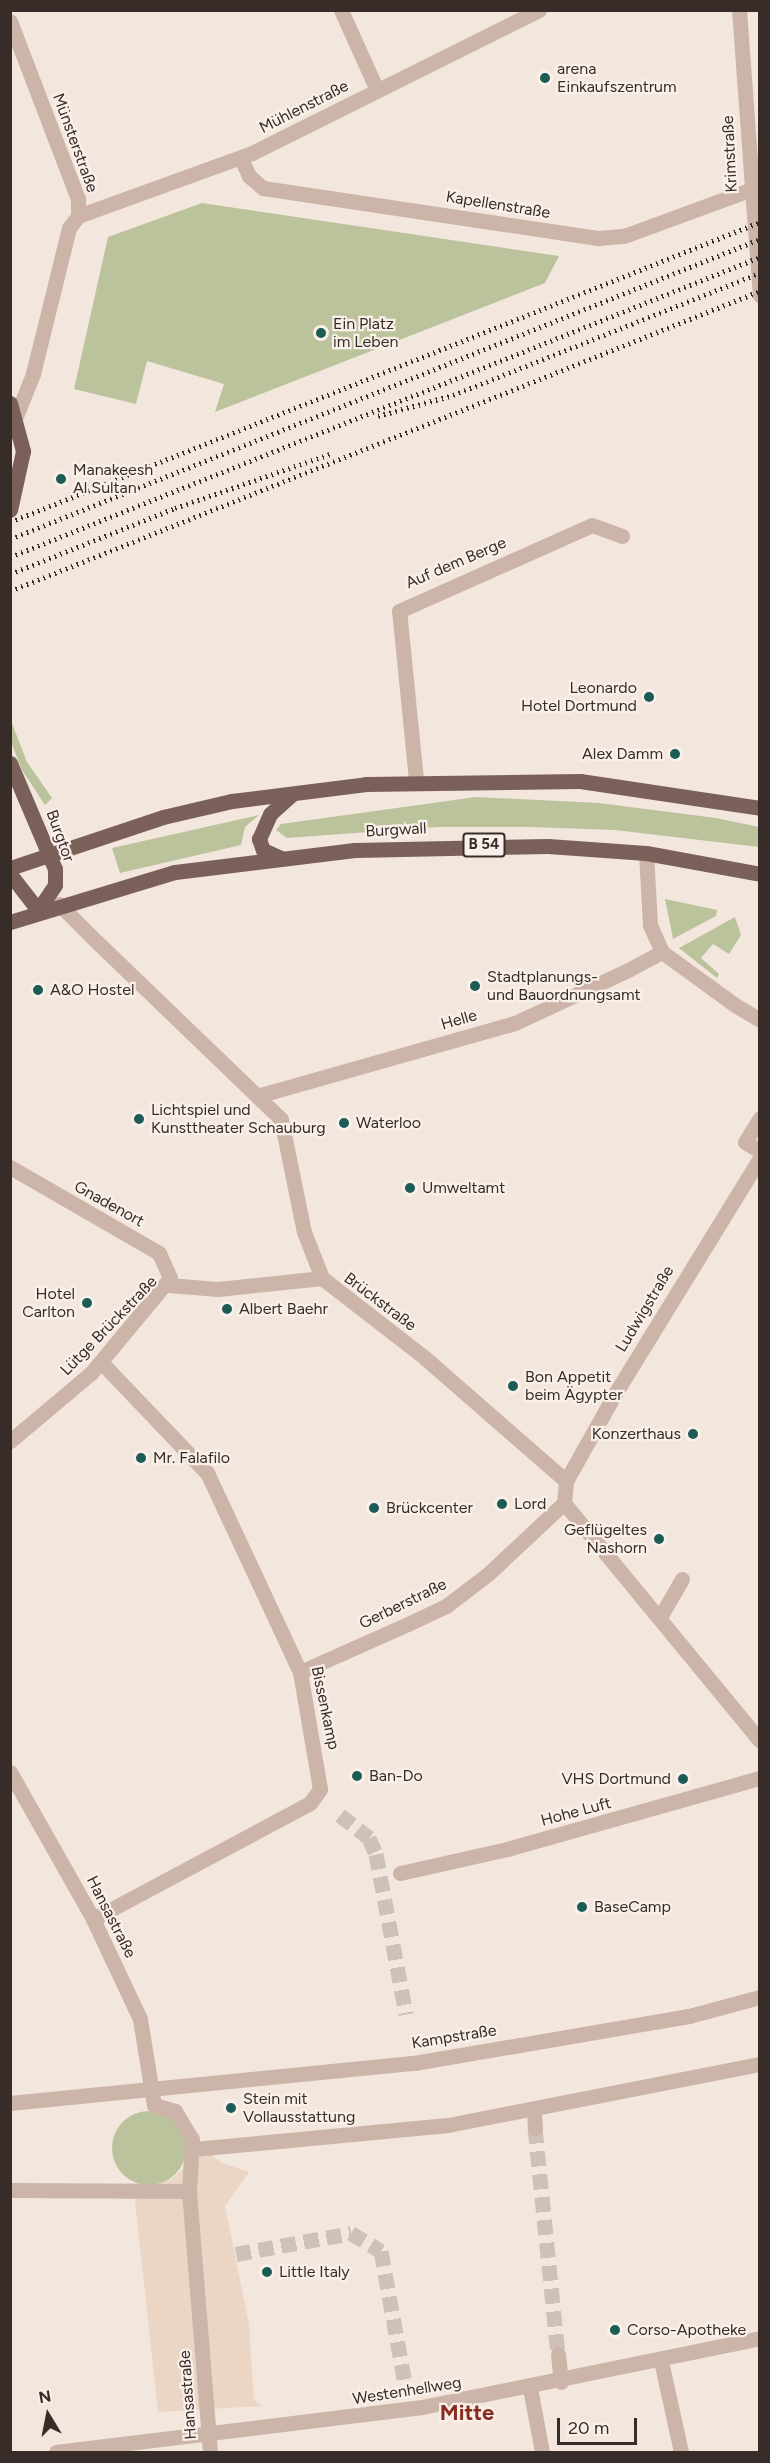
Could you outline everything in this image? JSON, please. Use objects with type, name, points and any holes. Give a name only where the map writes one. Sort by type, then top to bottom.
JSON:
[{"type":"main road","points":[[10,510],[23,450],[13,410]]},
{"type":"main road","name":"Burgtor","points":[[10,763],[49,855],[55,885],[38,910]]},
{"type":"main road","points":[[10,868],[163,817],[292,794],[416,780],[580,781],[759,808]]},
{"type":"main road","points":[[281,858],[262,850],[259,838],[270,814],[292,794]]},
{"type":"main road","name":"Burgwall","points":[[38,910],[175,872],[281,858],[471,844],[646,853],[759,873]]},
{"type":"main road","points":[[10,874],[38,910]]},
{"type":"main road","name":"B 54","points":[[10,922],[38,910]]},
{"type":"street","points":[[341,10],[377,90]]},
{"type":"street","name":"Mühlenstraße","points":[[78,216],[242,158],[539,10]]},
{"type":"street","name":"Krimstraße","points":[[739,10],[755,188],[759,295]]},
{"type":"street","name":"Münsterstraße","points":[[10,21],[78,199],[78,216],[66,237],[36,364],[13,410]]},
{"type":"street","name":"Kapellenstraße","points":[[242,158],[249,176],[263,188],[599,238],[624,236],[755,188]]},
{"type":"street","name":"Auf dem Berge","points":[[416,780],[399,611],[592,525],[622,536]]},
{"type":"street","points":[[646,853],[650,925],[662,952],[759,1020]]},
{"type":"street","name":"Brückstraße","points":[[58,904],[281,1119],[304,1232],[322,1278],[425,1359],[566,1481]]},
{"type":"street","name":"Helle","points":[[257,1096],[515,1023],[662,952]]},
{"type":"street","points":[[759,1118],[745,1142],[759,1151]]},
{"type":"street","name":"Ludwigstraße","points":[[566,1481],[755,1175],[759,1158]]},
{"type":"street","name":"Gnadenort","points":[[10,1167],[159,1253],[168,1263],[168,1285]]},
{"type":"street","name":"Lütge Brückstraße","points":[[10,1441],[101,1362],[168,1285],[218,1289],[322,1278]]},
{"type":"street","name":"Bissenkamp","points":[[93,1919],[317,1797],[318,1762],[300,1672],[207,1473],[101,1362]]},
{"type":"street","points":[[566,1481],[564,1503],[660,1617],[759,1741]]},
{"type":"street","name":"Gerberstraße","points":[[300,1672],[446,1606],[488,1574],[564,1503]]},
{"type":"street","points":[[660,1617],[682,1579]]},
{"type":"street","name":"Hansastraße","points":[[10,1772],[93,1919],[140,2019],[151,2090]]},
{"type":"street","name":"Hohe Luft","points":[[400,1873],[507,1849],[759,1778]]},
{"type":"street","name":"Kampstraße","points":[[10,2103],[414,2063],[689,2016],[759,1997]]},
{"type":"street","points":[[194,2149],[448,2125],[534,2111],[759,2064]]},
{"type":"street","points":[[10,2190],[189,2191],[194,2149],[186,2124],[175,2111],[154,2105],[151,2090]]},
{"type":"street","points":[[534,2111],[536,2128]]},
{"type":"street","name":"Hansastraße","points":[[189,2191],[210,2452]]},
{"type":"street","name":"Westenhellweg","points":[[56,2452],[209,2435],[530,2388],[661,2361],[759,2337]]},
{"type":"street","points":[[558,2354],[561,2382]]},
{"type":"street","points":[[661,2361],[681,2452]]},
{"type":"street","points":[[530,2388],[542,2452]]},
{"type":"green space","points":[[202,203],[559,256],[545,283],[215,412],[224,384],[147,361],[136,404],[74,389],[108,237]]},
{"type":"green space","points":[[11,721],[27,762],[52,798],[45,805],[22,770],[11,742]]},
{"type":"green space","points":[[476,797],[599,803],[716,818],[759,827],[759,847],[615,830],[531,827],[437,827],[287,838],[276,830],[281,824]]},
{"type":"green space","points":[[259,815],[245,827],[241,845],[120,873],[112,848]]},
{"type":"green space","points":[[665,899],[717,910],[716,916],[673,939]]},
{"type":"green space","points":[[735,917],[741,935],[729,954],[713,944],[701,958],[719,974],[717,978],[679,948]]},
{"type":"green space","points":[[142,2111],[156,2111],[170,2117],[180,2127],[186,2141],[184,2162],[170,2179],[156,2185],[142,2185],[128,2179],[118,2169],[112,2155],[112,2141],[118,2127],[128,2117]]},
{"type":"shaded area","points":[[203,2149],[222,2163],[249,2172],[225,2206],[249,2324],[254,2400],[262,2406],[158,2412],[134,2192],[172,2179]]},
{"type":"tunnel","points":[[340,1815],[369,1838],[376,1854],[406,2014]]},
{"type":"tunnel","points":[[535,2128],[558,2354]]},
{"type":"tunnel","points":[[236,2254],[351,2233],[381,2251],[405,2383]]},
{"type":"railway","points":[[10,522],[760,222]]},
{"type":"railway","points":[[10,539],[760,239]]},
{"type":"railway","points":[[10,557],[760,257]]},
{"type":"railway","points":[[378,416],[453,395],[760,273]]},
{"type":"railway","points":[[10,591],[760,291]]},
{"type":"railway","points":[[10,574],[175,508],[333,453]]},
{"type":"place","name":"arena Einkaufszentrum","points":[[545,78]]},
{"type":"place","name":"Ein Platz im Leben","points":[[321,333]]},
{"type":"place","name":"Manakeesh Al Sultan","points":[[61,479]]},
{"type":"place","name":"Leonardo Hotel Dortmund","points":[[649,697]]},
{"type":"place","name":"Alex Damm","points":[[675,754]]},
{"type":"place","name":"Stadtplanungs- und Bauordnungsamt","points":[[475,986]]},
{"type":"place","name":"A&O Hostel","points":[[38,990]]},
{"type":"place","name":"Lichtspiel und Kunsttheater Schauburg","points":[[139,1119]]},
{"type":"place","name":"Waterloo","points":[[344,1123]]},
{"type":"place","name":"Umweltamt","points":[[410,1188]]},
{"type":"place","name":"Hotel Carlton","points":[[87,1303]]},
{"type":"place","name":"Albert Baehr","points":[[227,1309]]},
{"type":"place","name":"Bon Appetit beim Ägypter","points":[[513,1386]]},
{"type":"place","name":"Konzerthaus","points":[[693,1434]]},
{"type":"place","name":"Mr. Falafilo","points":[[141,1458]]},
{"type":"place","name":"Lord","points":[[502,1504]]},
{"type":"place","name":"Brückcenter","points":[[374,1508]]},
{"type":"place","name":"Geflügeltes Nashorn","points":[[659,1539]]},
{"type":"place","name":"Ban-Do","points":[[357,1776]]},
{"type":"place","name":"VHS Dortmund","points":[[683,1779]]},
{"type":"place","name":"BaseCamp","points":[[582,1907]]},
{"type":"place","name":"Stein mit Vollausstattung","points":[[231,2108]]},
{"type":"place","name":"Little Italy","points":[[267,2272]]},
{"type":"place","name":"Corso-Apotheke","points":[[615,2330]]},
{"type":"district","name":"Mitte","points":[[467,2413]]}]
